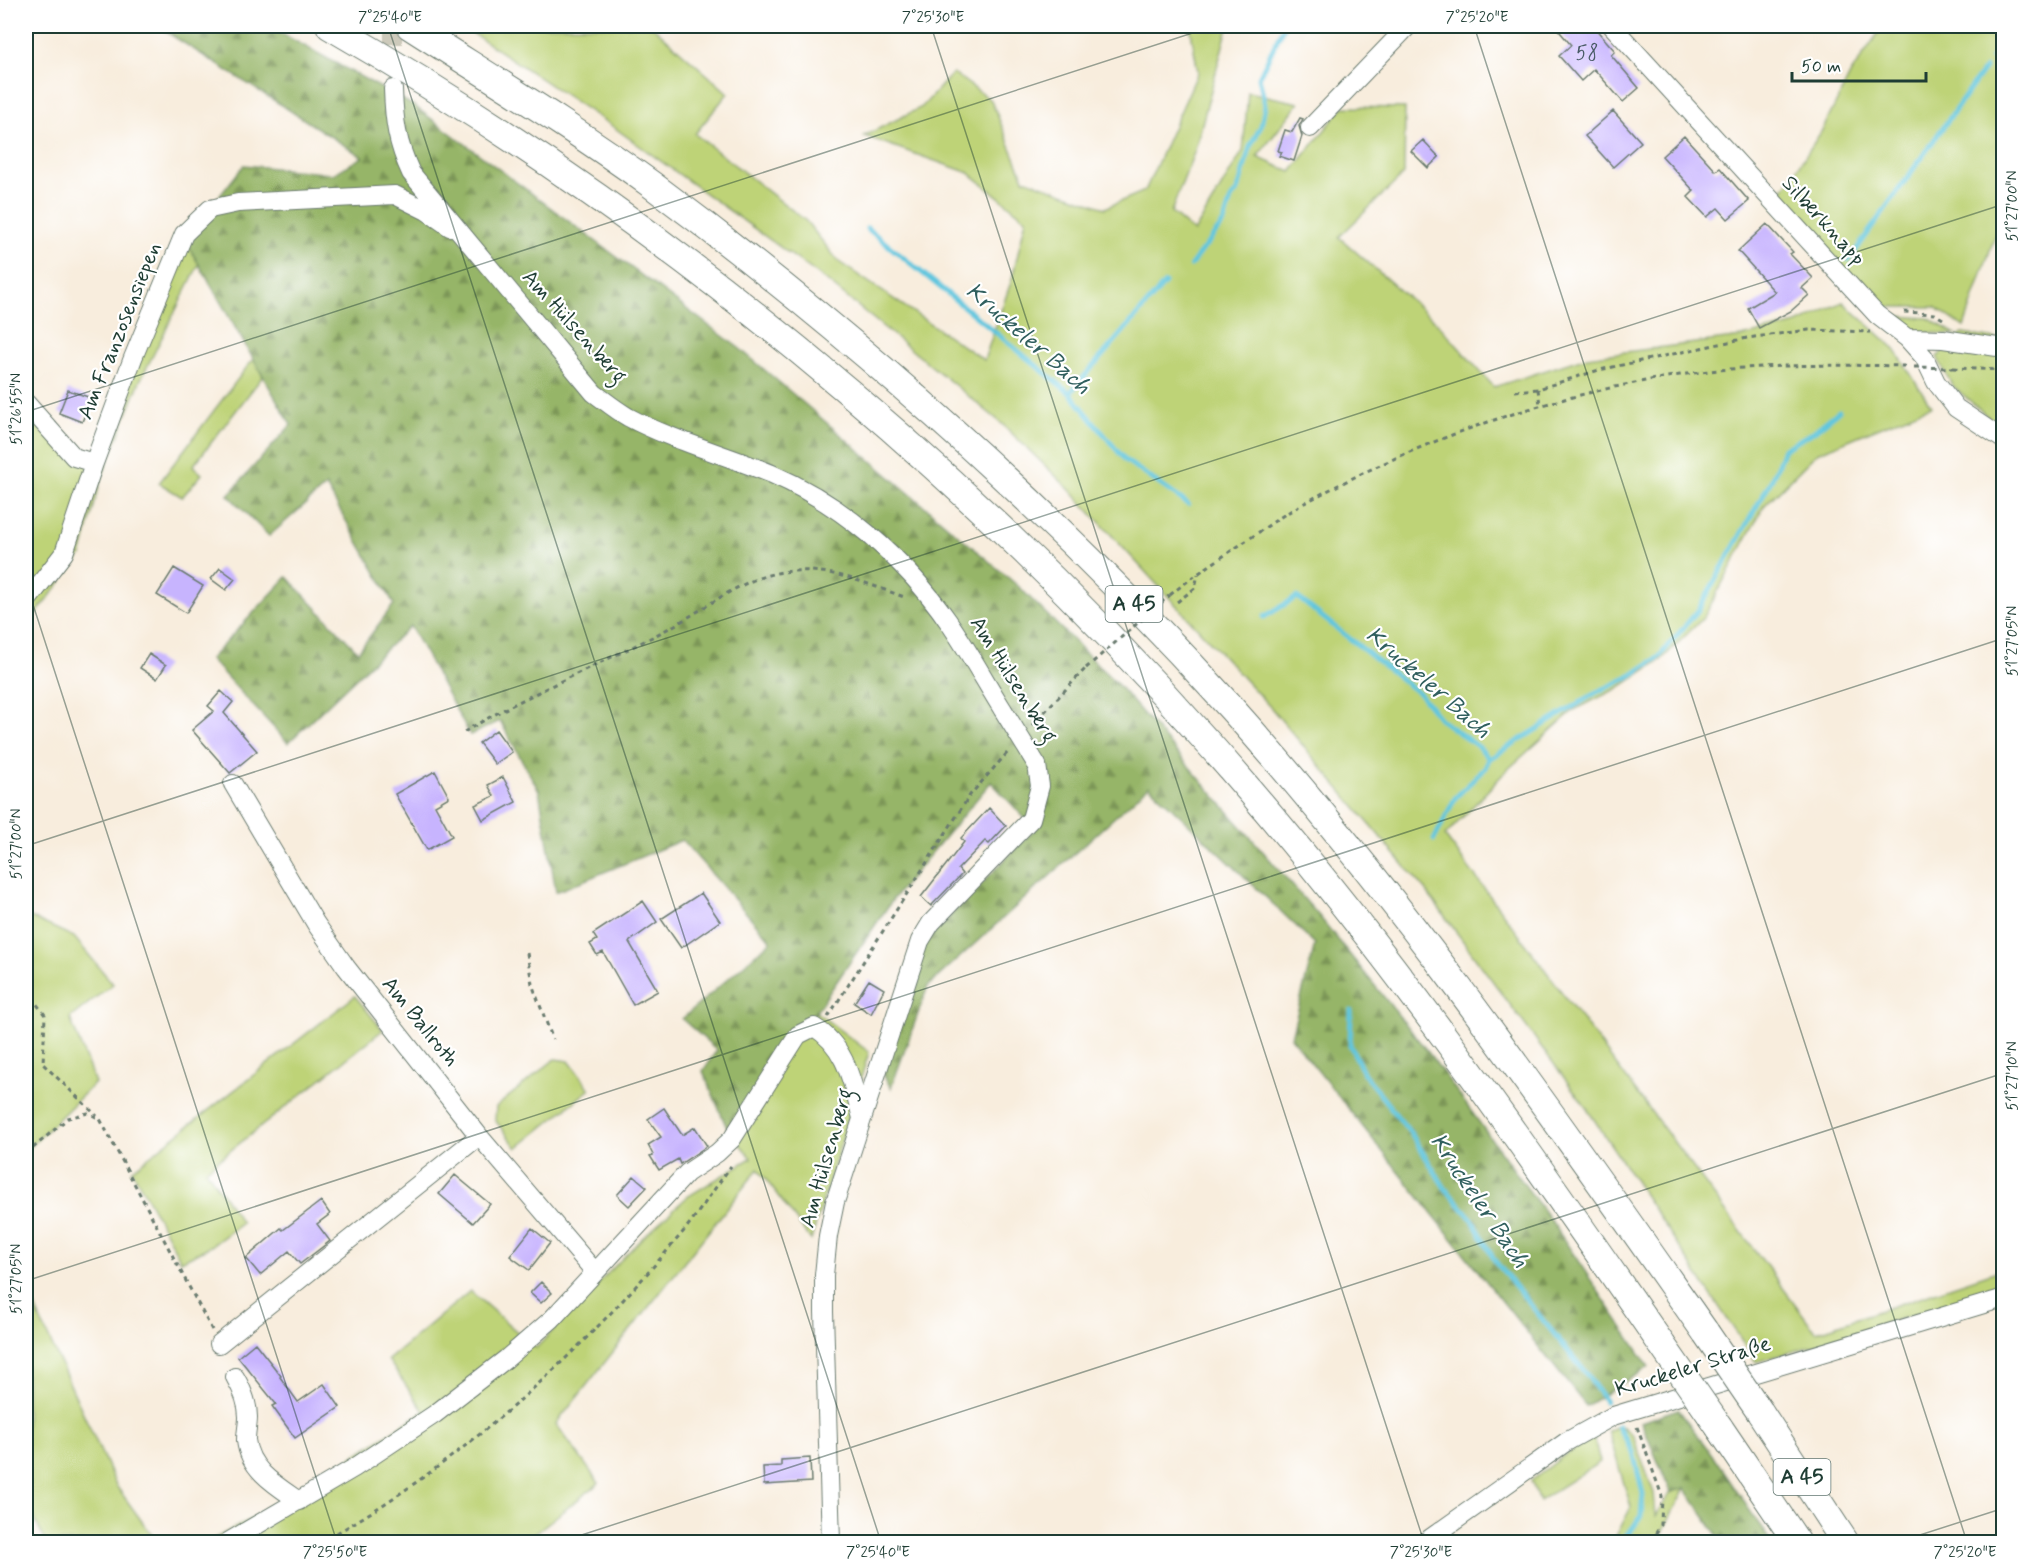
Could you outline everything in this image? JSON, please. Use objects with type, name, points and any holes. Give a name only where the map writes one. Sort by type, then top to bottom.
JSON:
[{"type":"highway","name":"A 45","points":[[330,26],[404,68],[536,154],[629,219],[728,293],[877,416],[994,522],[1130,658],[1210,744],[1349,912],[1441,1031],[1520,1140],[1797,1542]]},
{"type":"highway","name":"A 45","points":[[410,26],[647,182],[824,319],[947,425],[1071,541],[1137,608],[1235,712],[1392,901],[1548,1109],[1707,1333],[1845,1542]]},
{"type":"street","points":[[1310,128],[1408,26]]},
{"type":"street","name":"Silberknapp","points":[[1612,26],[1876,323],[1907,338],[1924,357],[1936,382],[1956,408],[2004,440]]},
{"type":"street","name":"Am Hülsenberg","points":[[393,89],[395,126],[401,153],[411,173],[587,384],[602,399],[626,416],[666,434],[714,450],[774,475],[829,505],[866,531],[904,566],[948,621],[1037,765],[1040,786],[1031,819],[931,923],[920,941],[835,1202],[824,1275],[831,1542]]},
{"type":"street","points":[[395,195],[411,173]]},
{"type":"street","name":"Am Franzosensiepen","points":[[26,602],[64,553],[133,358],[184,234],[210,209],[238,203],[395,195],[427,211],[466,238]]},
{"type":"street","points":[[1907,338],[1943,339],[2004,348]]},
{"type":"street","name":"Am Franzosensiepen","points":[[26,404],[74,457],[94,463]]},
{"type":"street","name":"Am Ballroth","points":[[233,784],[316,924],[346,968],[479,1136],[594,1272]]},
{"type":"street","points":[[228,1542],[354,1468],[435,1414],[506,1359],[552,1319],[687,1173],[732,1139],[798,1035],[814,1027],[838,1047],[851,1078],[862,1118]]},
{"type":"street","points":[[219,1344],[479,1136]]},
{"type":"street","name":"Kruckeler Straße","points":[[1425,1542],[1566,1442],[1613,1416],[2004,1298]]},
{"type":"street","points":[[236,1377],[242,1390],[248,1415],[246,1440],[251,1457],[259,1470],[299,1501]]},
{"type":"path","points":[[1515,392],[1538,389],[1599,370],[1747,338],[1876,323],[1902,312],[1935,314],[1950,323]]},
{"type":"path","points":[[1028,729],[1086,668],[1170,595],[1197,574],[1299,506],[1413,450],[1500,417],[1540,405],[1644,381],[1710,371],[1788,366],[1914,366],[2004,370]]},
{"type":"path","points":[[1538,389],[1540,405]]},
{"type":"path","points":[[464,732],[495,713],[676,624],[760,576],[793,571],[831,573],[914,601]]},
{"type":"path","points":[[1177,602],[1195,588],[1197,574]]},
{"type":"path","points":[[820,1030],[970,795],[1013,746]]},
{"type":"path","points":[[527,953],[532,984],[553,1040]]},
{"type":"path","points":[[26,990],[45,1015],[43,1064],[100,1119],[182,1270],[219,1344]]},
{"type":"path","points":[[26,1154],[68,1119],[88,1113],[100,1119]]},
{"type":"path","points":[[321,1542],[360,1521],[445,1461],[529,1393],[619,1302]]},
{"type":"path","points":[[1631,1411],[1662,1496],[1661,1525],[1650,1542]]},
{"type":"green space","points":[[157,26],[268,26],[414,106],[739,348],[1018,586],[1119,686],[1319,916],[1428,1052],[1554,1225],[1649,1367],[1586,1406],[1291,1037],[1315,944],[1149,786],[928,986],[891,1088],[883,1074],[924,943],[1035,829],[991,782],[893,899],[816,1012],[727,1128],[703,1071],[717,1050],[682,1019],[771,941],[682,840],[556,892],[539,791],[500,721],[470,735],[410,626],[288,743],[210,659],[287,577],[358,652],[394,604],[326,486],[269,536],[228,495],[291,425],[185,240],[244,165],[333,174],[363,157]]},
{"type":"green space","points":[[462,26],[652,26],[728,93],[695,134],[806,221],[839,262],[984,360],[1012,279],[1026,219],[969,173],[864,136],[922,107],[953,73],[991,100],[1024,179],[1105,208],[1145,191],[1198,72],[1190,26],[1228,27],[1195,150],[1171,212],[1194,232],[1243,151],[1248,92],[1299,103],[1257,157],[1291,172],[1343,107],[1405,108],[1404,174],[1339,237],[1437,323],[1494,387],[1587,357],[1742,337],[1797,324],[1843,302],[1894,348],[1931,406],[1817,453],[1764,506],[1704,617],[1661,660],[1620,687],[1574,710],[1506,771],[1445,836],[1816,1332],[2003,1269],[2003,1287],[1756,1362],[1585,1106],[1426,891],[1272,709],[1067,487],[999,421],[823,278],[612,126]]},
{"type":"green space","points":[[1883,26],[2003,26],[2003,212],[1964,327],[1935,307],[1885,307],[1855,280],[1779,196],[1823,129],[1851,73]]},
{"type":"green space","points":[[185,240],[199,264],[140,381],[101,479],[81,556],[26,627],[26,411],[94,463]]},
{"type":"green space","points":[[1894,316],[1928,318],[1957,335],[1911,331]]},
{"type":"green space","points":[[1962,334],[2003,340],[2003,430],[1952,385],[1937,357]]},
{"type":"green space","points":[[253,359],[263,376],[193,466],[202,474],[182,497],[159,483]]},
{"type":"green space","points":[[26,915],[74,937],[113,984],[70,1018],[95,1083],[26,1151]]},
{"type":"green space","points":[[355,996],[383,1030],[206,1170],[242,1223],[211,1246],[181,1261],[132,1170]]},
{"type":"green space","points":[[816,1012],[869,1052],[811,1240],[758,1169],[556,1424],[599,1483],[530,1537],[530,1542],[420,1542],[416,1537],[408,1542],[208,1542],[281,1503],[424,1411],[388,1360],[470,1291],[536,1348],[639,1241],[687,1197],[751,1158],[727,1128]]},
{"type":"green space","points":[[555,1059],[569,1061],[590,1089],[517,1148],[495,1120],[496,1107]]},
{"type":"green space","points":[[26,1288],[117,1487],[157,1542],[46,1542],[26,1503]]},
{"type":"green space","points":[[1678,1409],[1716,1460],[1771,1542],[1722,1542],[1685,1488],[1671,1492],[1641,1422]]},
{"type":"green space","points":[[1618,1426],[1623,1427],[1633,1436],[1654,1493],[1656,1516],[1671,1492],[1685,1488],[1657,1542],[1613,1542],[1631,1507],[1608,1431]]},
{"type":"green space","points":[[1594,1438],[1600,1462],[1539,1501],[1531,1481],[1566,1454]]},
{"type":"building","points":[[1555,26],[1593,26],[1615,51],[1611,55],[1639,88],[1623,102],[1594,69],[1581,81],[1559,56],[1571,45]]},
{"type":"building","points":[[1613,111],[1641,142],[1613,167],[1585,136]]},
{"type":"building","points":[[1300,118],[1303,119],[1299,126],[1302,136],[1294,161],[1279,156],[1282,152],[1278,151],[1285,130],[1292,132]]},
{"type":"building","points":[[1684,136],[1716,171],[1720,168],[1749,201],[1728,219],[1718,208],[1707,217],[1688,197],[1694,191],[1662,156]]},
{"type":"building","points":[[1423,140],[1439,157],[1428,168],[1411,151]]},
{"type":"building","points":[[1767,224],[1793,252],[1790,254],[1813,278],[1802,288],[1809,295],[1791,311],[1759,328],[1748,308],[1775,292],[1738,251]]},
{"type":"building","points":[[68,390],[91,398],[82,422],[59,413]]},
{"type":"building","points":[[174,568],[203,586],[186,613],[157,595]]},
{"type":"building","points":[[220,568],[235,579],[226,590],[211,579]]},
{"type":"building","points":[[149,654],[166,665],[157,679],[140,668]]},
{"type":"building","points":[[221,691],[233,702],[224,713],[257,751],[230,773],[192,730],[214,711],[208,706]]},
{"type":"building","points":[[496,730],[512,752],[495,764],[479,743]]},
{"type":"building","points":[[435,771],[449,797],[435,805],[452,836],[427,850],[395,794]]},
{"type":"building","points":[[503,777],[516,802],[483,820],[475,805],[494,796],[488,785]]},
{"type":"building","points":[[989,808],[1006,826],[989,844],[985,841],[958,869],[962,874],[931,906],[921,897],[964,842],[961,838]]},
{"type":"building","points":[[701,893],[720,921],[681,948],[661,919]]},
{"type":"building","points":[[643,901],[657,922],[629,942],[658,991],[633,1005],[603,952],[597,955],[590,944],[597,940],[593,934]]},
{"type":"building","points":[[869,980],[884,989],[871,1014],[854,1003]]},
{"type":"building","points":[[664,1108],[682,1135],[695,1127],[707,1146],[680,1164],[678,1159],[659,1170],[650,1156],[653,1155],[648,1145],[661,1137],[648,1119]]},
{"type":"building","points":[[455,1175],[490,1204],[473,1223],[439,1194]]},
{"type":"building","points":[[634,1176],[647,1187],[629,1206],[617,1195]]},
{"type":"building","points":[[321,1201],[330,1214],[317,1224],[330,1241],[300,1264],[289,1251],[260,1275],[246,1258],[281,1228],[283,1230]]},
{"type":"building","points":[[532,1228],[550,1243],[529,1270],[510,1256]]},
{"type":"building","points":[[541,1282],[552,1293],[541,1303],[530,1293]]},
{"type":"building","points":[[255,1343],[298,1402],[324,1384],[340,1407],[295,1438],[272,1406],[276,1404],[238,1357]]},
{"type":"building","points":[[810,1458],[811,1482],[764,1485],[763,1467],[781,1466],[781,1460]]},
{"type":"waterway","points":[[1191,265],[1224,222],[1231,199],[1238,190],[1250,147],[1261,126],[1265,105],[1259,77],[1284,26]]},
{"type":"waterway","points":[[1992,58],[2004,42]]},
{"type":"waterway","points":[[1849,260],[1985,68]]},
{"type":"waterway","name":"Kruckeler Bach","points":[[867,228],[1070,393],[1125,460],[1188,504]]},
{"type":"waterway","points":[[1070,393],[1165,283]]},
{"type":"waterway","points":[[1489,759],[1597,692],[1627,678],[1659,657],[1699,609],[1772,479],[1784,449],[1813,432],[1839,411]]},
{"type":"waterway","name":"Kruckeler Bach","points":[[1264,617],[1297,597],[1421,695],[1441,720],[1480,748],[1489,759],[1485,768],[1455,798],[1434,840]]},
{"type":"waterway","name":"Kruckeler Bach","points":[[1351,1011],[1350,1045],[1364,1074],[1412,1135],[1445,1188],[1472,1219],[1495,1261],[1585,1372],[1605,1401]]},
{"type":"waterway","name":"Kruckeler Bach","points":[[1618,1426],[1633,1452],[1643,1494],[1641,1516],[1630,1532],[1618,1542]]},
{"type":"tunnel","points":[[393,26],[393,72]]}]
